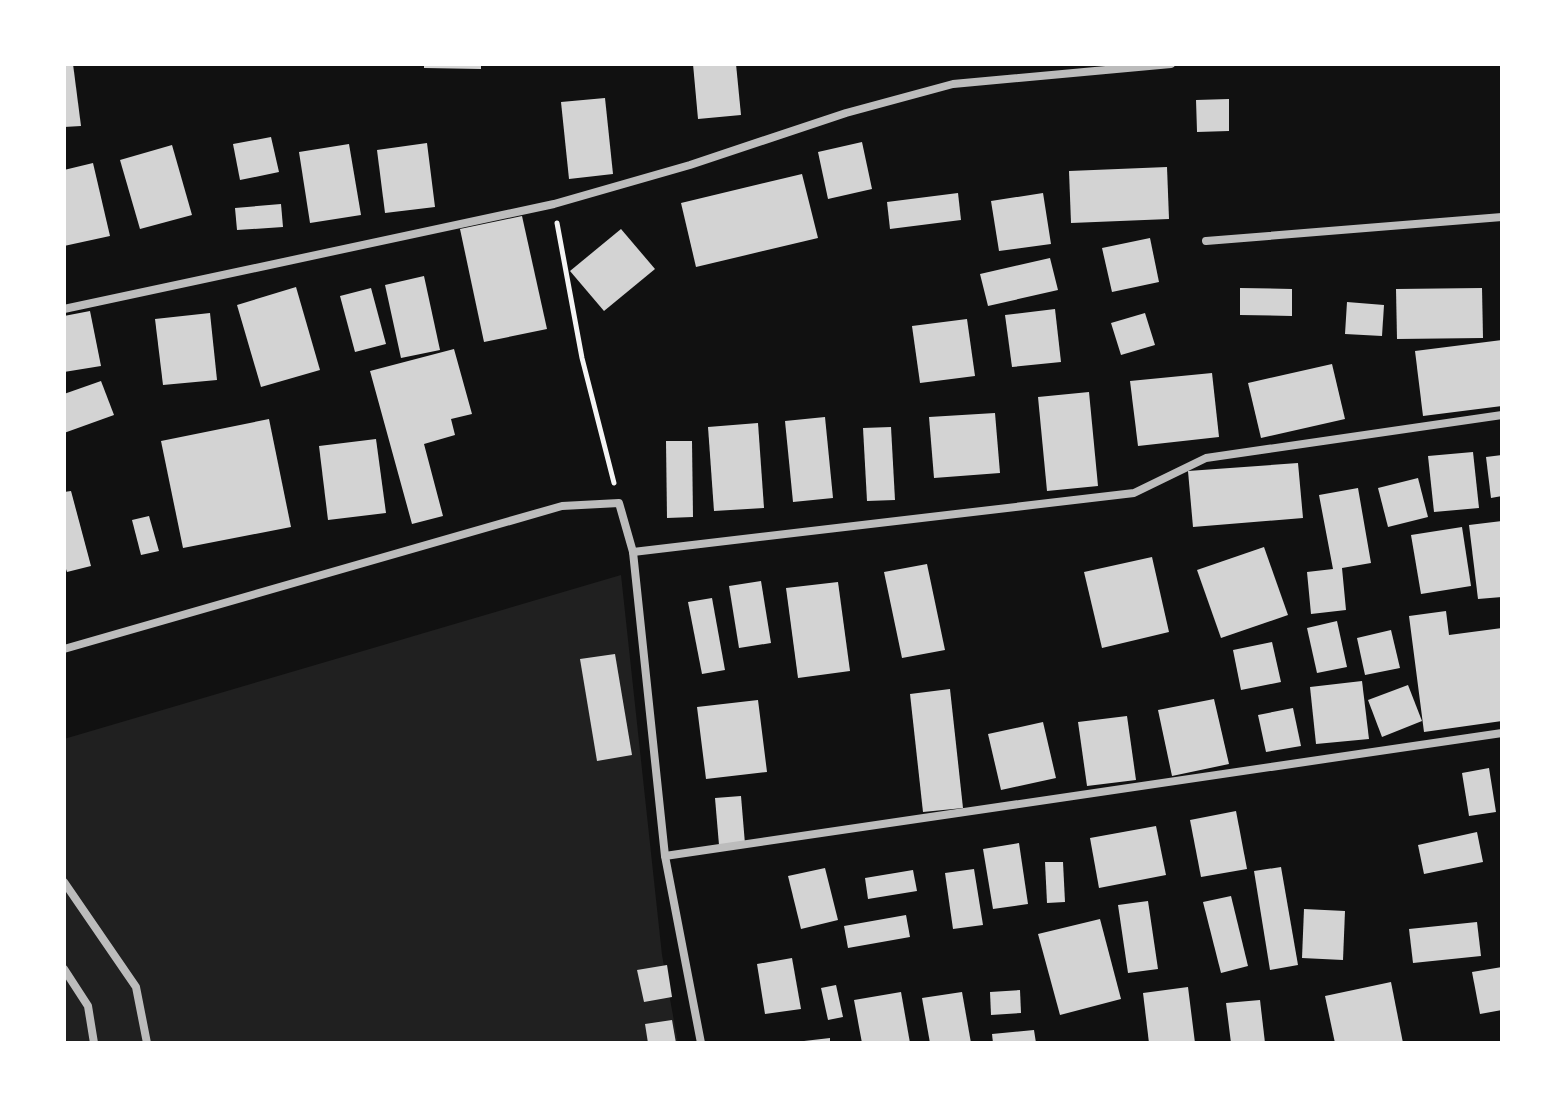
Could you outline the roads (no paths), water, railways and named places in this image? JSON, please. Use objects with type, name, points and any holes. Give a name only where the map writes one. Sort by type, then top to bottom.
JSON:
[{"type":"street","points":[[64,309],[554,204],[690,165],[846,113],[953,84],[1171,64]]},
{"type":"street","points":[[1206,241],[1502,217]]},
{"type":"street","points":[[633,552],[1134,493],[1206,458],[1502,415]]},
{"type":"street","points":[[64,649],[562,506],[619,503],[633,552],[665,856],[701,1043]]},
{"type":"street","points":[[665,856],[1502,733]]},
{"type":"street","points":[[64,882],[136,987],[147,1043]]},
{"type":"street","points":[[64,969],[88,1006],[94,1043]]}]
